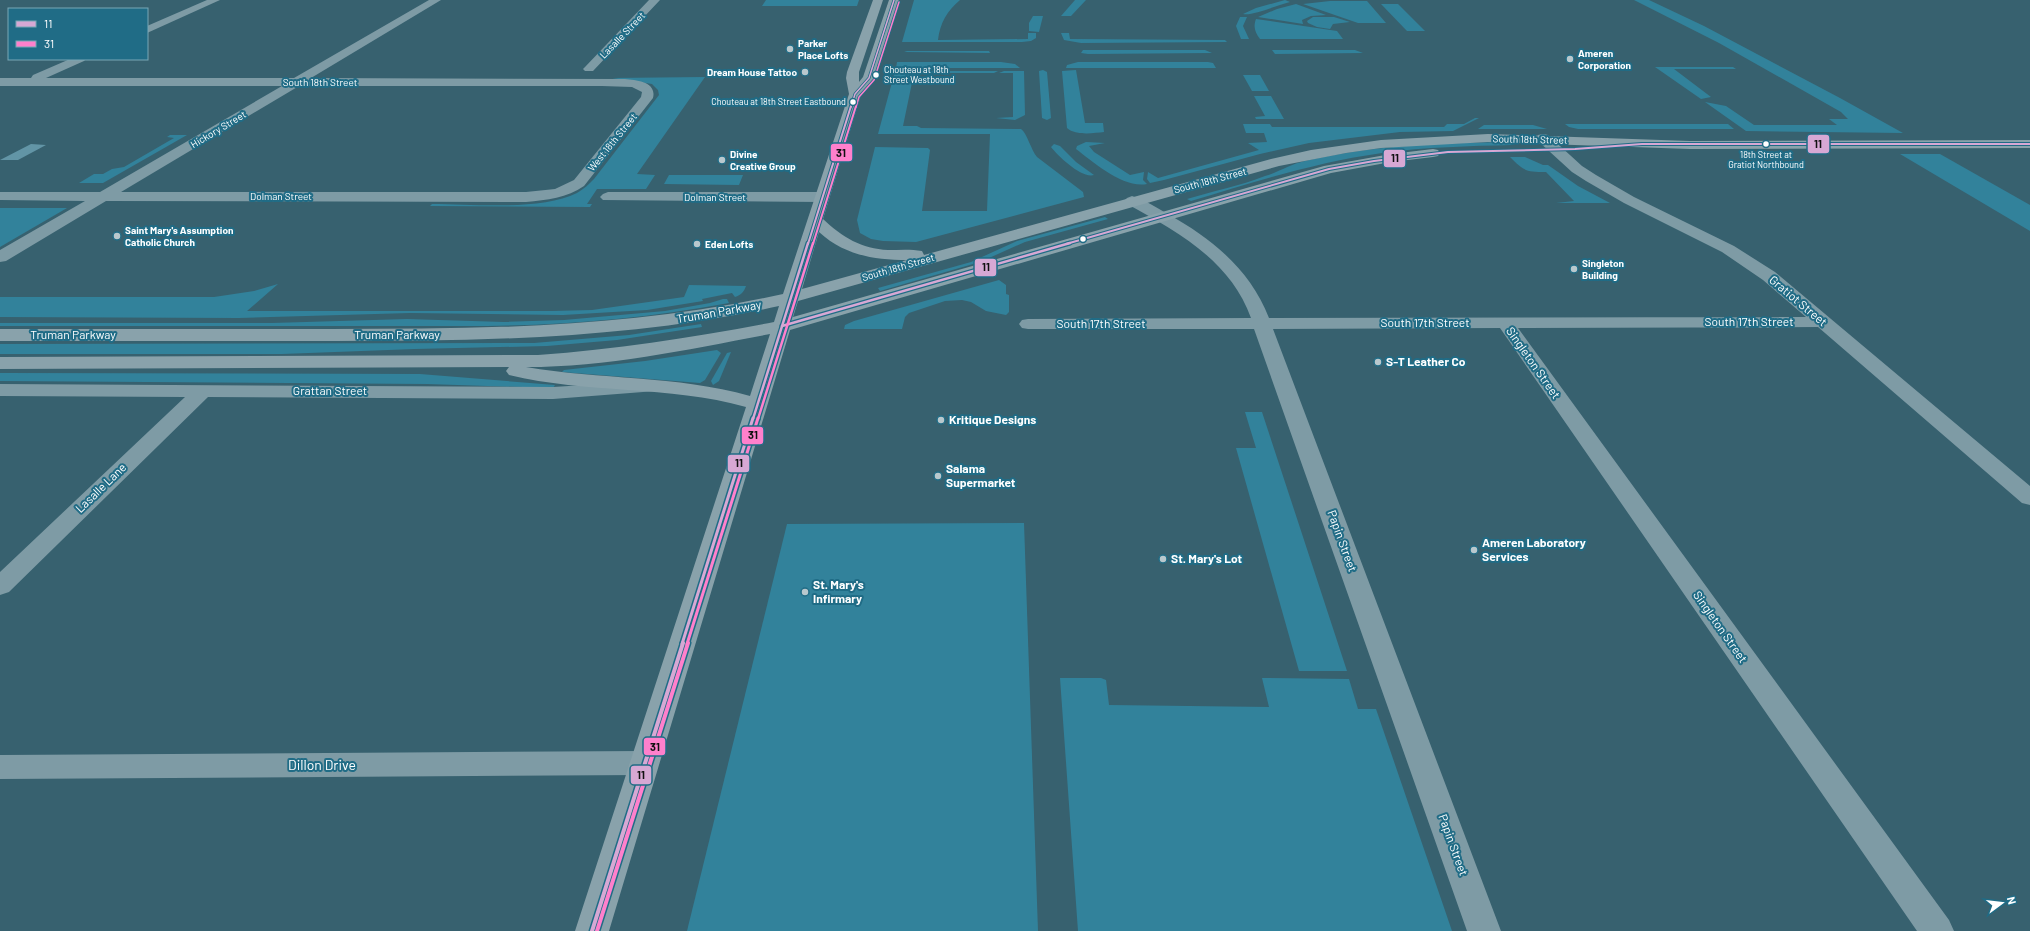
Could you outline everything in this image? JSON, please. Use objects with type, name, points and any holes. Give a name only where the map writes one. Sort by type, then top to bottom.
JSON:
[{"type":"main road","points":[[855,94],[852,78],[853,72],[878,0]]},
{"type":"main road","points":[[592,931],[756,404],[782,326],[814,219],[855,94],[869,78],[894,0]]},
{"type":"main road","name":"South 18th Street","points":[[790,298],[1132,201],[1276,162],[1354,146],[1415,140],[1549,144],[2030,144]]},
{"type":"main road","name":"South 18th Street","points":[[782,326],[1329,169],[1374,161],[1448,152],[1549,144]]},
{"type":"main road","points":[[814,219],[839,242],[860,251],[885,255],[945,254]]},
{"type":"main road","name":"Truman Parkway","points":[[0,335],[537,334],[582,331],[687,319],[790,298]]},
{"type":"main road","name":"Truman Parkway","points":[[0,363],[486,363],[560,360],[644,351],[707,341],[782,326]]},
{"type":"main road","points":[[486,363],[530,374],[705,391],[732,396],[756,404]]},
{"type":"street","points":[[148,30],[215,0]]},
{"type":"street","name":"Hickory Street","points":[[0,257],[436,0]]},
{"type":"street","name":"Lasalle Street","points":[[589,69],[655,0]]},
{"type":"street","points":[[29,82],[78,60]]},
{"type":"street","name":"South 18th Street","points":[[0,82],[602,82],[640,85]]},
{"type":"street","name":"West 18th Street","points":[[561,192],[579,183],[647,98],[648,92],[646,88],[640,85]]},
{"type":"street","name":"Gratiot Street","points":[[1549,144],[1577,169],[1610,190],[1704,236],[1747,261],[1769,276],[2030,498]]},
{"type":"street","name":"Dolman Street","points":[[0,196],[526,197],[561,192]]},
{"type":"street","name":"Dolman Street","points":[[608,197],[822,197]]},
{"type":"street","name":"Papin Street","points":[[1132,201],[1196,238],[1229,266],[1247,290],[1262,324],[1484,931]]},
{"type":"street","name":"South 17th Street","points":[[1028,324],[1823,322]]},
{"type":"street","name":"Singleton Street","points":[[1505,323],[1937,931]]},
{"type":"street","name":"Grattan Street","points":[[0,390],[553,392],[660,386]]},
{"type":"street","name":"Lasalle Lane","points":[[0,586],[203,391]]},
{"type":"street","name":"Dillon Drive","points":[[0,767],[644,763]]},
{"type":"shaded area","points":[[766,0],[859,0],[857,6],[762,6]]},
{"type":"shaded area","points":[[914,0],[960,0],[951,8],[945,18],[940,28],[938,40],[1028,39],[1028,33],[1036,33],[1036,38],[1031,41],[1022,42],[902,42]]},
{"type":"shaded area","points":[[1075,0],[1086,0],[1071,16],[1061,16]]},
{"type":"shaded area","points":[[1285,0],[1290,2],[1259,12],[1243,14],[1256,8]]},
{"type":"shaded area","points":[[1634,0],[1649,0],[1704,26],[1903,133],[1746,131],[1705,102],[1726,106],[1754,125],[1837,125],[1829,119],[1848,119],[1841,112],[1719,43]]},
{"type":"shaded area","points":[[1330,1],[1367,1],[1386,23],[1358,23],[1303,4]]},
{"type":"shaded area","points":[[1296,4],[1326,15],[1311,16],[1302,20],[1303,24],[1258,17],[1277,9]]},
{"type":"shaded area","points":[[1381,4],[1398,4],[1425,31],[1407,31]]},
{"type":"shaded area","points":[[1033,16],[1043,16],[1039,32],[1029,31],[1029,23]]},
{"type":"shaded area","points":[[1240,17],[1247,17],[1243,26],[1249,39],[1241,39],[1236,26]]},
{"type":"shaded area","points":[[1313,17],[1334,17],[1350,22],[1333,24],[1330,29],[1317,27],[1308,23],[1307,21]]},
{"type":"shaded area","points":[[1256,19],[1337,31],[1343,39],[1260,39],[1255,29]]},
{"type":"shaded area","points":[[1061,33],[1069,33],[1070,39],[1225,40],[1227,42],[1081,43],[1064,40]]},
{"type":"shaded area","points":[[1083,50],[1205,50],[1212,53],[1081,53]]},
{"type":"shaded area","points":[[1272,50],[1355,50],[1363,53],[1275,54]]},
{"type":"shaded area","points":[[989,51],[990,53],[904,52]]},
{"type":"shaded area","points":[[897,62],[1001,62],[1015,64],[1020,68],[896,68]]},
{"type":"shaded area","points":[[1078,62],[1208,62],[1213,63],[1216,68],[1066,68],[1067,65]]},
{"type":"shaded area","points":[[1655,67],[1733,67],[1736,69],[1674,69],[1711,97],[1701,99]]},
{"type":"shaded area","points":[[1043,70],[1047,72],[1051,118],[1047,120],[1042,118],[1039,71]]},
{"type":"shaded area","points":[[1076,70],[1085,123],[1103,123],[1104,132],[1080,133],[1071,131],[1067,128],[1062,71]]},
{"type":"shaded area","points":[[895,71],[998,71],[994,73],[914,73],[903,126],[917,126],[921,128],[1021,129],[1037,157],[1083,192],[1084,197],[916,242],[883,241],[871,239],[860,233],[857,220],[875,147],[928,148],[930,150],[922,211],[987,211],[990,134],[878,134]]},
{"type":"shaded area","points":[[1004,71],[1024,71],[1025,115],[1015,120],[996,118],[1013,117],[1013,73],[999,73]]},
{"type":"shaded area","points":[[1243,75],[1260,75],[1269,91],[1252,91]]},
{"type":"shaded area","points":[[705,77],[637,174],[655,175],[646,189],[597,189],[587,204],[592,204],[590,207],[430,206],[432,204],[526,204],[562,199],[577,193],[594,179],[659,95],[658,90],[652,84],[612,78]]},
{"type":"shaded area","points":[[1254,96],[1271,96],[1284,119],[1256,119],[1255,117],[1265,116]]},
{"type":"shaded area","points":[[1475,118],[1479,118],[1453,131],[1400,132],[1309,143],[1260,154],[1164,180],[1150,183],[1147,179],[1148,172],[1158,178],[1259,150],[1248,143],[1267,142],[1264,133],[1246,133],[1243,124],[1270,124],[1272,127],[1444,127],[1447,124],[1464,124]]},
{"type":"shaded area","points":[[1565,124],[1728,124],[1734,129],[1578,129],[1569,127]]},
{"type":"shaded area","points":[[1484,125],[1533,125],[1547,129],[1478,129]]},
{"type":"shaded area","points":[[170,135],[187,135],[103,183],[79,183],[94,174],[103,174],[112,169],[124,167],[174,138],[167,137]]},
{"type":"shaded area","points":[[1086,142],[1105,143],[1089,146],[1094,152],[1130,175],[1144,172],[1143,180],[1147,184],[1138,184],[1119,179],[1100,167],[1076,149],[1077,146]]},
{"type":"shaded area","points":[[1510,142],[1512,145],[1431,148],[1358,157],[1286,173],[1191,201],[1187,199],[1246,183],[1300,162],[1356,151],[1458,143]]},
{"type":"shaded area","points":[[31,144],[46,145],[18,160],[0,160]]},
{"type":"shaded area","points":[[1054,144],[1060,146],[1076,162],[1094,175],[1083,174],[1071,166],[1051,147]]},
{"type":"shaded area","points":[[1900,154],[1940,154],[2030,205],[2030,231]]},
{"type":"shaded area","points":[[1510,157],[1525,157],[1543,165],[1548,165],[1578,186],[1610,203],[1556,203],[1574,201],[1546,172],[1526,170]]},
{"type":"shaded area","points":[[669,175],[743,175],[739,185],[664,184]]},
{"type":"shaded area","points":[[0,208],[67,208],[0,247]]},
{"type":"shaded area","points":[[1105,217],[1108,219],[1025,242],[980,262],[880,291],[878,288],[971,262],[1017,241]]},
{"type":"shaded area","points":[[999,280],[1006,285],[1006,294],[1009,295],[1009,312],[1006,315],[986,311],[971,302],[962,300],[945,301],[909,313],[905,317],[902,329],[844,329],[845,325],[854,321]]},
{"type":"shaded area","points":[[278,284],[247,311],[592,310],[684,297],[689,285],[746,286],[742,293],[735,297],[732,293],[702,299],[703,301],[647,310],[563,315],[410,313],[239,318],[0,317],[0,297],[214,297],[254,291]]},
{"type":"shaded area","points":[[727,299],[729,303],[639,317],[548,324],[487,326],[0,326],[0,323],[272,323],[407,319],[504,322],[564,320],[665,311],[710,303]]},
{"type":"shaded area","points":[[701,324],[702,327],[617,340],[547,346],[282,354],[0,354],[0,344],[534,343],[629,335]]},
{"type":"shaded area","points":[[717,350],[721,353],[705,380],[700,383],[562,372],[564,370],[645,361]]},
{"type":"shaded area","points":[[731,352],[719,381],[713,385],[711,381],[727,353]]},
{"type":"shaded area","points":[[0,373],[420,374],[555,385],[553,388],[427,384],[0,381]]},
{"type":"shaded area","points":[[1245,412],[1262,412],[1347,671],[1299,671],[1236,448],[1256,448]]},
{"type":"shaded area","points":[[1024,523],[1038,931],[687,931],[787,524]]},
{"type":"shaded area","points":[[1060,678],[1101,678],[1106,680],[1109,705],[1269,707],[1262,678],[1349,679],[1358,709],[1376,709],[1452,931],[1078,931]]},
{"type":"transit line","name":"11","points":[[592,931],[855,94],[869,78],[894,0]]},
{"type":"transit line","name":"31","points":[[597,931],[859,97],[874,80],[899,2]]},
{"type":"transit line","name":"11","points":[[782,326],[1281,182],[1329,169],[1374,161],[1448,152],[1575,149],[1642,144],[2030,144]]},
{"type":"place","name":"Parker Place Lofts","points":[[790,49]]},
{"type":"place","name":"Ameren Corporation","points":[[1570,59]]},
{"type":"place","name":"Dream House Tattoo","points":[[805,72]]},
{"type":"place","name":"Chouteau at 18th Street Westbound","points":[[876,75]]},
{"type":"place","name":"Chouteau at 18th Street Eastbound","points":[[853,102]]},
{"type":"place","name":"18th Street at Gratiot Northbound","points":[[1766,144]]},
{"type":"place","name":"Divine Creative Group","points":[[722,160]]},
{"type":"place","name":"Saint Mary's Assumption Catholic Church","points":[[117,236]]},
{"type":"place","name":"Eden Lofts","points":[[697,244]]},
{"type":"place","name":"Singleton Building","points":[[1574,269]]},
{"type":"place","name":"S-T Leather Co","points":[[1378,362]]},
{"type":"place","name":"Kritique Designs","points":[[941,420]]},
{"type":"place","name":"Salama Supermarket","points":[[938,476]]},
{"type":"place","name":"Ameren Laboratory Services","points":[[1474,550]]},
{"type":"place","name":"St. Mary's Lot","points":[[1163,559]]},
{"type":"place","name":"St. Mary's Infirmary","points":[[805,592]]}]
